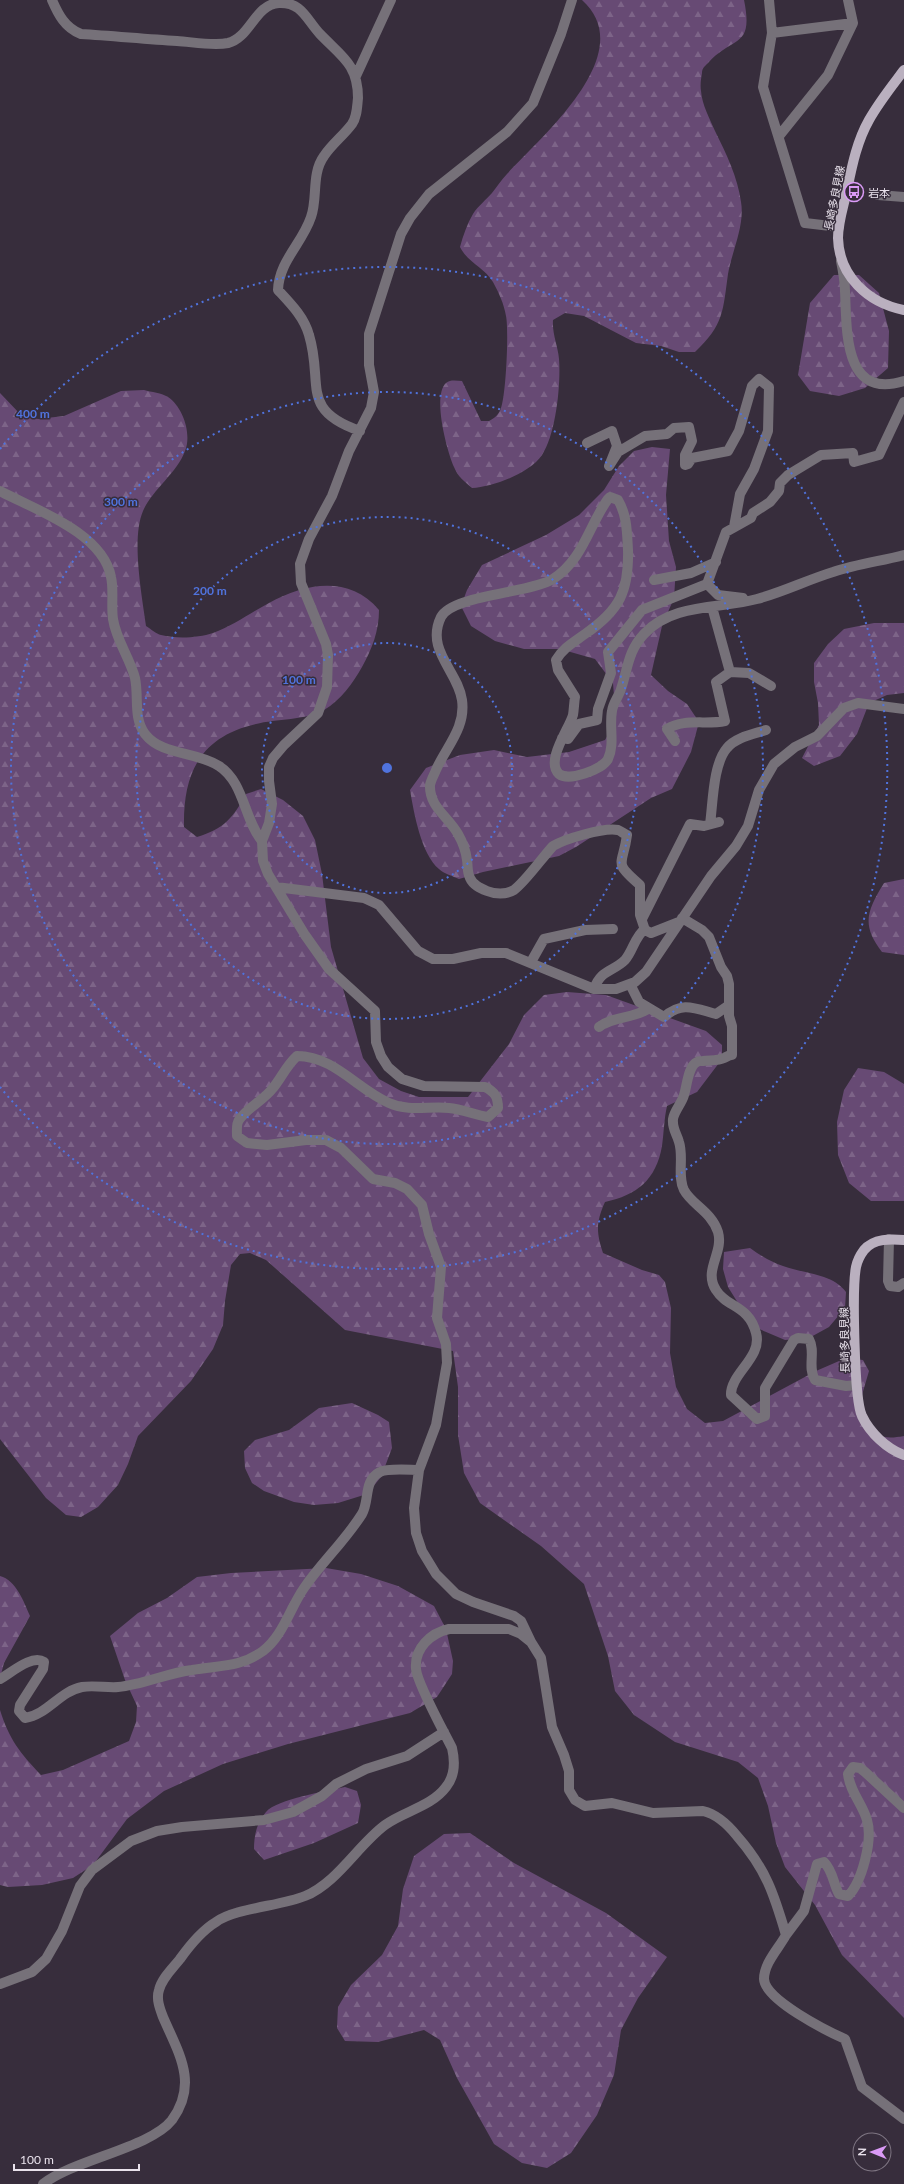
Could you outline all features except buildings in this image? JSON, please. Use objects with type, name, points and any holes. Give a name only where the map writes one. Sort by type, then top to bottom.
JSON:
[{"type":"main road","name":"長崎多良見線","points":[[904,70],[869,120],[857,145],[839,227],[838,238],[841,259],[852,280],[861,290],[876,301],[904,310]]},
{"type":"main road","name":"長崎多良見線","points":[[904,1240],[888,1239],[873,1243],[864,1250],[856,1265],[857,1385],[861,1415],[871,1431],[883,1442],[904,1455]]},
{"type":"street","points":[[52,0],[72,31],[81,34],[201,43],[228,43],[236,39],[256,16],[269,6],[278,3],[293,4],[301,9],[316,29],[347,61],[356,76]]},
{"type":"street","points":[[360,431],[341,425],[323,410],[316,386],[307,329],[297,310],[278,290],[278,278],[282,268],[311,218],[319,164],[352,123],[357,108],[356,76],[391,0]]},
{"type":"street","points":[[572,0],[561,34],[533,103],[507,132],[429,194],[410,218],[402,234],[369,334],[370,365],[374,392],[371,408],[349,451],[332,496],[309,539],[300,564],[301,583],[326,644],[328,654],[327,687],[318,713],[284,745],[273,758],[269,767],[268,781],[272,804],[269,824],[262,841],[263,861],[276,887],[305,935],[329,970],[375,1011],[376,1042],[381,1056],[388,1067],[402,1079],[424,1086],[485,1087],[492,1091],[498,1100],[498,1108],[488,1117],[450,1108],[419,1110],[404,1108],[389,1103],[318,1059],[297,1056],[287,1065],[273,1088],[260,1102],[246,1111],[237,1122],[237,1136],[247,1143],[268,1145],[306,1140],[326,1140],[341,1148],[373,1179],[395,1183],[407,1189],[422,1205],[429,1234],[441,1267],[437,1318],[446,1344],[447,1363],[436,1425],[419,1470],[414,1508],[416,1533],[422,1551],[436,1574],[456,1594],[514,1616],[521,1621],[541,1658],[552,1726],[566,1760],[572,1797],[585,1806],[608,1803],[653,1813],[710,1812],[730,1828],[753,1853],[766,1874],[786,1935]]},
{"type":"street","points":[[769,0],[772,33],[763,87],[778,136],[805,223],[839,227]]},
{"type":"street","points":[[778,136],[828,75],[853,23],[848,0]]},
{"type":"street","points":[[772,33],[853,23]]},
{"type":"street","points":[[878,195],[904,197]]},
{"type":"street","points":[[841,259],[846,290],[845,314],[850,350],[859,373],[870,381],[894,384],[904,381]]},
{"type":"street","points":[[587,443],[612,431],[617,446],[609,466],[618,452],[645,436],[667,434],[674,428],[689,427],[692,441],[685,455],[685,465],[688,464],[692,458],[728,451],[739,431],[752,386],[759,379],[769,387],[768,431],[754,469],[740,494],[734,527]]},
{"type":"street","points":[[562,738],[568,739],[579,724],[597,720],[598,709],[611,673],[608,652],[642,610],[707,584],[726,532],[751,518],[753,512],[770,502],[779,491],[780,483],[788,475],[821,455],[853,453],[854,462],[879,455],[904,402]]},
{"type":"street","points":[[0,491],[70,527],[97,547],[105,558],[111,576],[113,619],[117,633],[131,663],[137,689],[138,719],[145,734],[158,746],[218,766],[231,777],[253,830],[262,841]]},
{"type":"street","points":[[857,1385],[846,1386],[815,1380],[811,1373],[812,1346],[809,1339],[798,1338],[794,1340],[765,1388],[765,1416],[757,1419],[731,1395],[731,1387],[752,1354],[757,1333],[748,1316],[739,1307],[721,1298],[711,1281],[711,1270],[718,1249],[718,1234],[707,1213],[685,1191],[682,1182],[680,1147],[673,1131],[673,1118],[684,1096],[692,1066],[697,1061],[723,1059],[732,1055],[732,1026],[729,1016],[729,984],[727,976],[721,967],[709,937],[702,930],[680,920],[651,933],[643,924],[640,885],[624,871],[621,866],[620,859],[627,835],[619,830],[606,830],[561,842],[553,846],[513,890],[503,893],[490,892],[479,888],[471,880],[467,858],[459,836],[430,797],[430,782],[464,716],[462,698],[440,651],[436,638],[437,627],[442,615],[456,606],[476,599],[553,579],[578,556],[599,512],[610,497],[618,500],[624,510],[627,532],[626,584],[618,603],[609,614],[570,644],[556,660],[558,670],[575,697],[572,716],[562,738],[555,766],[559,774],[565,777],[572,776],[598,768],[607,760],[611,750],[612,710],[621,689],[628,660],[639,640],[662,619],[677,613],[755,599],[781,592],[794,585],[835,571],[904,555]]},
{"type":"street","points":[[654,580],[691,573],[716,562]]},
{"type":"street","points":[[707,584],[718,595],[755,599]]},
{"type":"street","points":[[712,607],[730,672]]},
{"type":"street","points":[[675,741],[667,729],[676,723],[712,724],[725,721],[716,682],[730,672],[749,673],[771,686]]},
{"type":"street","points":[[276,887],[364,898],[379,905],[418,951],[433,960],[453,959],[480,952],[506,953],[594,989],[616,989],[630,984],[646,972],[711,876],[736,846],[748,826],[764,778],[774,764],[795,747],[817,736],[844,708],[858,703],[904,709]]},
{"type":"street","points":[[594,989],[597,980],[603,973],[624,961],[630,952],[690,824],[704,826],[714,823],[719,766],[727,748],[741,739],[766,730]]},
{"type":"street","points":[[531,962],[544,938],[585,930],[613,929]]},
{"type":"street","points":[[630,984],[639,1002],[648,1009],[664,1017],[674,1008],[692,1007],[716,1014],[729,1005]]},
{"type":"street","points":[[599,1027],[606,1022],[638,1015],[648,1009]]},
{"type":"street","points":[[888,1239],[888,1281],[890,1286],[898,1287],[904,1283]]},
{"type":"street","points":[[0,1679],[32,1660],[40,1659],[44,1662],[44,1669],[20,1705],[19,1711],[25,1718],[32,1717],[75,1689],[84,1687],[118,1687],[192,1670],[239,1664],[251,1659],[265,1650],[273,1641],[303,1590],[319,1568],[341,1543],[363,1512],[369,1484],[372,1478],[382,1471],[419,1470]]},
{"type":"street","points":[[43,2184],[52,2177],[76,2165],[132,2145],[160,2130],[171,2120],[184,2092],[185,2067],[159,2007],[158,1990],[166,1976],[205,1929],[218,1920],[306,1896],[316,1890],[339,1870],[384,1826],[432,1800],[446,1788],[452,1778],[455,1760],[452,1748],[416,1669],[420,1650],[426,1641],[439,1631],[509,1629],[521,1634],[531,1642]]},
{"type":"street","points":[[0,1984],[32,1972],[46,1959],[62,1932],[80,1886],[92,1870],[130,1841],[163,1830],[264,1820],[293,1812],[322,1796],[336,1784],[366,1769],[407,1756],[444,1732]]},
{"type":"street","points":[[904,1808],[865,1772],[853,1767],[848,1774],[849,1786],[862,1808],[867,1822],[867,1848],[855,1889],[848,1896],[839,1894],[835,1887],[830,1868],[824,1862],[817,1864],[804,1911],[772,1957],[766,1971],[764,1981],[770,1992],[780,2002],[845,2039],[862,2087],[904,2119]]},
{"type":"green space","points":[[582,0],[744,0],[746,27],[744,34],[717,54],[705,66],[701,82],[702,96],[705,107],[731,166],[737,184],[742,211],[740,229],[728,274],[723,307],[717,325],[705,342],[695,352],[679,352],[661,346],[636,343],[584,316],[565,313],[553,320],[553,330],[559,359],[559,382],[554,422],[547,446],[542,455],[529,468],[500,482],[472,488],[462,479],[454,467],[442,424],[440,399],[442,390],[446,383],[452,381],[462,381],[481,421],[489,421],[496,416],[503,401],[506,377],[507,323],[503,303],[493,282],[485,272],[467,257],[460,247],[467,226],[475,211],[505,176],[561,117],[579,93],[593,69],[600,44],[597,21]]},
{"type":"green space","points":[[834,275],[859,275],[879,293],[889,331],[888,368],[865,388],[839,396],[810,391],[798,375],[810,303]]},
{"type":"green space","points":[[144,390],[163,394],[173,401],[182,414],[187,429],[187,444],[181,459],[147,503],[140,523],[138,537],[138,568],[146,626],[157,634],[173,637],[207,635],[228,627],[283,596],[312,587],[341,587],[354,591],[367,599],[379,610],[376,633],[366,660],[351,685],[330,706],[309,716],[264,722],[237,730],[221,738],[208,748],[199,760],[192,774],[187,790],[184,827],[197,837],[206,834],[227,822],[237,810],[246,794],[261,789],[283,800],[303,816],[315,840],[322,874],[331,947],[363,1058],[379,1079],[401,1091],[419,1097],[468,1097],[509,1044],[524,1015],[544,995],[567,992],[606,995],[706,1031],[722,1045],[722,1059],[697,1092],[667,1106],[662,1146],[659,1158],[650,1177],[636,1190],[627,1195],[605,1202],[600,1215],[598,1227],[599,1239],[603,1253],[642,1270],[659,1275],[665,1282],[671,1308],[670,1353],[676,1387],[687,1409],[705,1423],[723,1421],[816,1371],[846,1358],[863,1360],[869,1371],[862,1395],[861,1422],[871,1431],[880,1436],[904,1436],[904,2018],[842,1955],[815,1905],[785,1867],[776,1843],[768,1806],[758,1778],[738,1762],[675,1742],[634,1715],[615,1691],[608,1656],[584,1584],[541,1546],[480,1503],[464,1473],[458,1435],[458,1387],[453,1351],[345,1330],[266,1260],[250,1253],[240,1254],[231,1265],[223,1325],[213,1349],[191,1381],[138,1436],[128,1464],[118,1485],[98,1507],[81,1517],[66,1515],[46,1498],[0,1439],[0,393],[21,415],[38,419],[64,416],[121,391]]},
{"type":"green space","points":[[652,447],[670,449],[666,495],[669,541],[676,567],[674,598],[662,626],[651,675],[668,691],[687,704],[699,722],[691,752],[672,789],[651,798],[576,847],[559,856],[483,872],[459,879],[446,874],[439,869],[427,854],[416,821],[410,790],[426,768],[460,755],[494,750],[527,757],[569,752],[605,740],[616,721],[613,683],[595,659],[560,649],[524,649],[495,641],[471,626],[461,606],[467,590],[482,565],[546,535],[579,515],[604,490],[619,466],[634,451]]},
{"type":"green space","points":[[874,623],[904,623],[904,693],[887,695],[869,703],[857,734],[840,756],[814,766],[802,758],[819,725],[818,703],[814,682],[814,663],[828,644],[844,629]]},
{"type":"green space","points":[[904,879],[904,955],[882,952],[871,934],[869,926],[870,910],[884,883]]},
{"type":"green space","points":[[858,1068],[884,1072],[904,1084],[904,1201],[871,1201],[849,1183],[838,1155],[837,1122],[844,1090]]},
{"type":"green space","points":[[750,1248],[766,1258],[791,1269],[817,1275],[833,1281],[846,1292],[845,1308],[829,1327],[809,1338],[785,1340],[757,1328],[743,1311],[728,1287],[723,1269],[724,1252]]},
{"type":"green space","points":[[352,1403],[378,1415],[389,1422],[392,1448],[381,1477],[367,1494],[338,1503],[314,1505],[294,1502],[264,1491],[252,1483],[245,1468],[244,1451],[255,1440],[289,1430],[319,1408]]},
{"type":"green space","points":[[326,1568],[361,1574],[398,1586],[434,1606],[446,1629],[453,1661],[452,1674],[437,1697],[410,1713],[288,1744],[223,1764],[164,1791],[127,1819],[93,1865],[73,1878],[42,1885],[8,1887],[0,1885],[0,1710],[11,1738],[27,1760],[41,1775],[63,1770],[129,1741],[136,1722],[137,1706],[125,1680],[110,1636],[138,1613],[167,1598],[197,1577],[231,1573]]},
{"type":"green space","points":[[0,1576],[11,1582],[19,1592],[30,1616],[4,1663],[0,1678]]},
{"type":"green space","points":[[345,1787],[357,1791],[361,1805],[358,1823],[314,1843],[264,1860],[254,1849],[255,1834],[258,1824],[266,1812],[272,1807],[291,1799]]},
{"type":"green space","points":[[470,1833],[514,1863],[606,1913],[667,1957],[638,1998],[621,2030],[614,2075],[597,2115],[571,2153],[547,2168],[522,2163],[494,2144],[457,2078],[440,2040],[424,2030],[378,2042],[345,2041],[337,2028],[338,2007],[351,1985],[382,1955],[398,1926],[403,1889],[414,1856],[444,1834]]},
{"type":"place","name":"岩本","points":[[854,192]]}]
